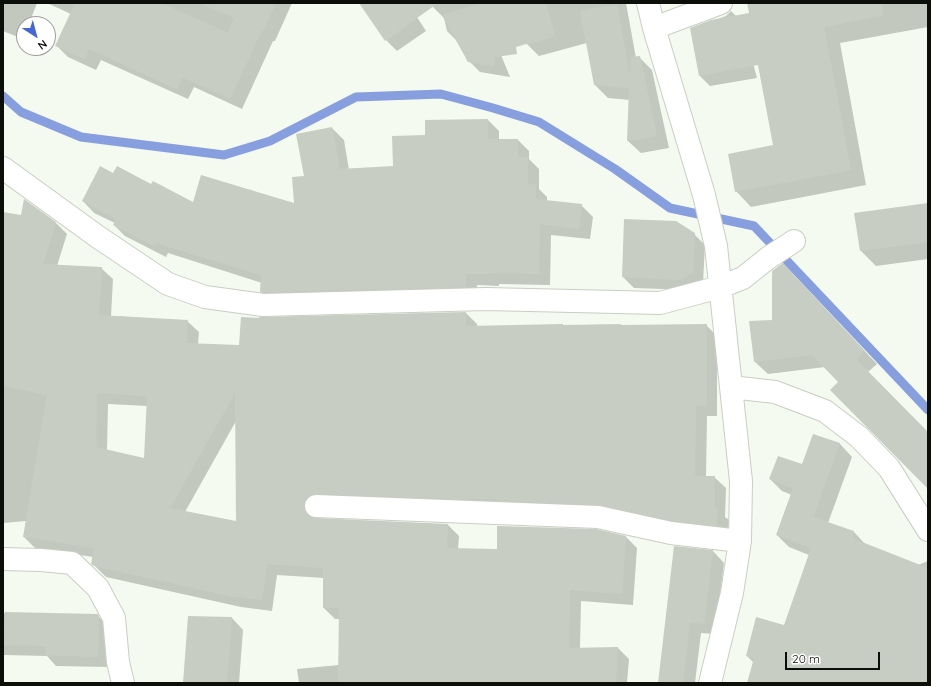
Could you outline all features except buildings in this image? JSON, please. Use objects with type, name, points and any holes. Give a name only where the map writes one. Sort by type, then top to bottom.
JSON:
[{"type":"street","points":[[648,3],[654,28],[704,196],[716,246],[741,480],[740,541],[732,592],[710,683]]},
{"type":"street","points":[[654,28],[721,3]]},
{"type":"street","points":[[3,168],[98,237],[168,284],[204,297],[263,305],[486,299],[660,304],[720,288],[743,278],[768,258],[794,241]]},
{"type":"street","points":[[731,387],[776,392],[825,411],[859,437],[889,468],[928,530]]},
{"type":"street","points":[[316,506],[598,517],[671,533],[740,541]]},
{"type":"street","points":[[3,559],[41,560],[72,564],[98,588],[114,618],[118,662],[123,683]]},
{"type":"waterway","points":[[3,96],[21,112],[81,137],[224,155],[270,141],[356,97],[441,94],[539,122],[615,169],[670,208],[754,226],[928,410]]}]
